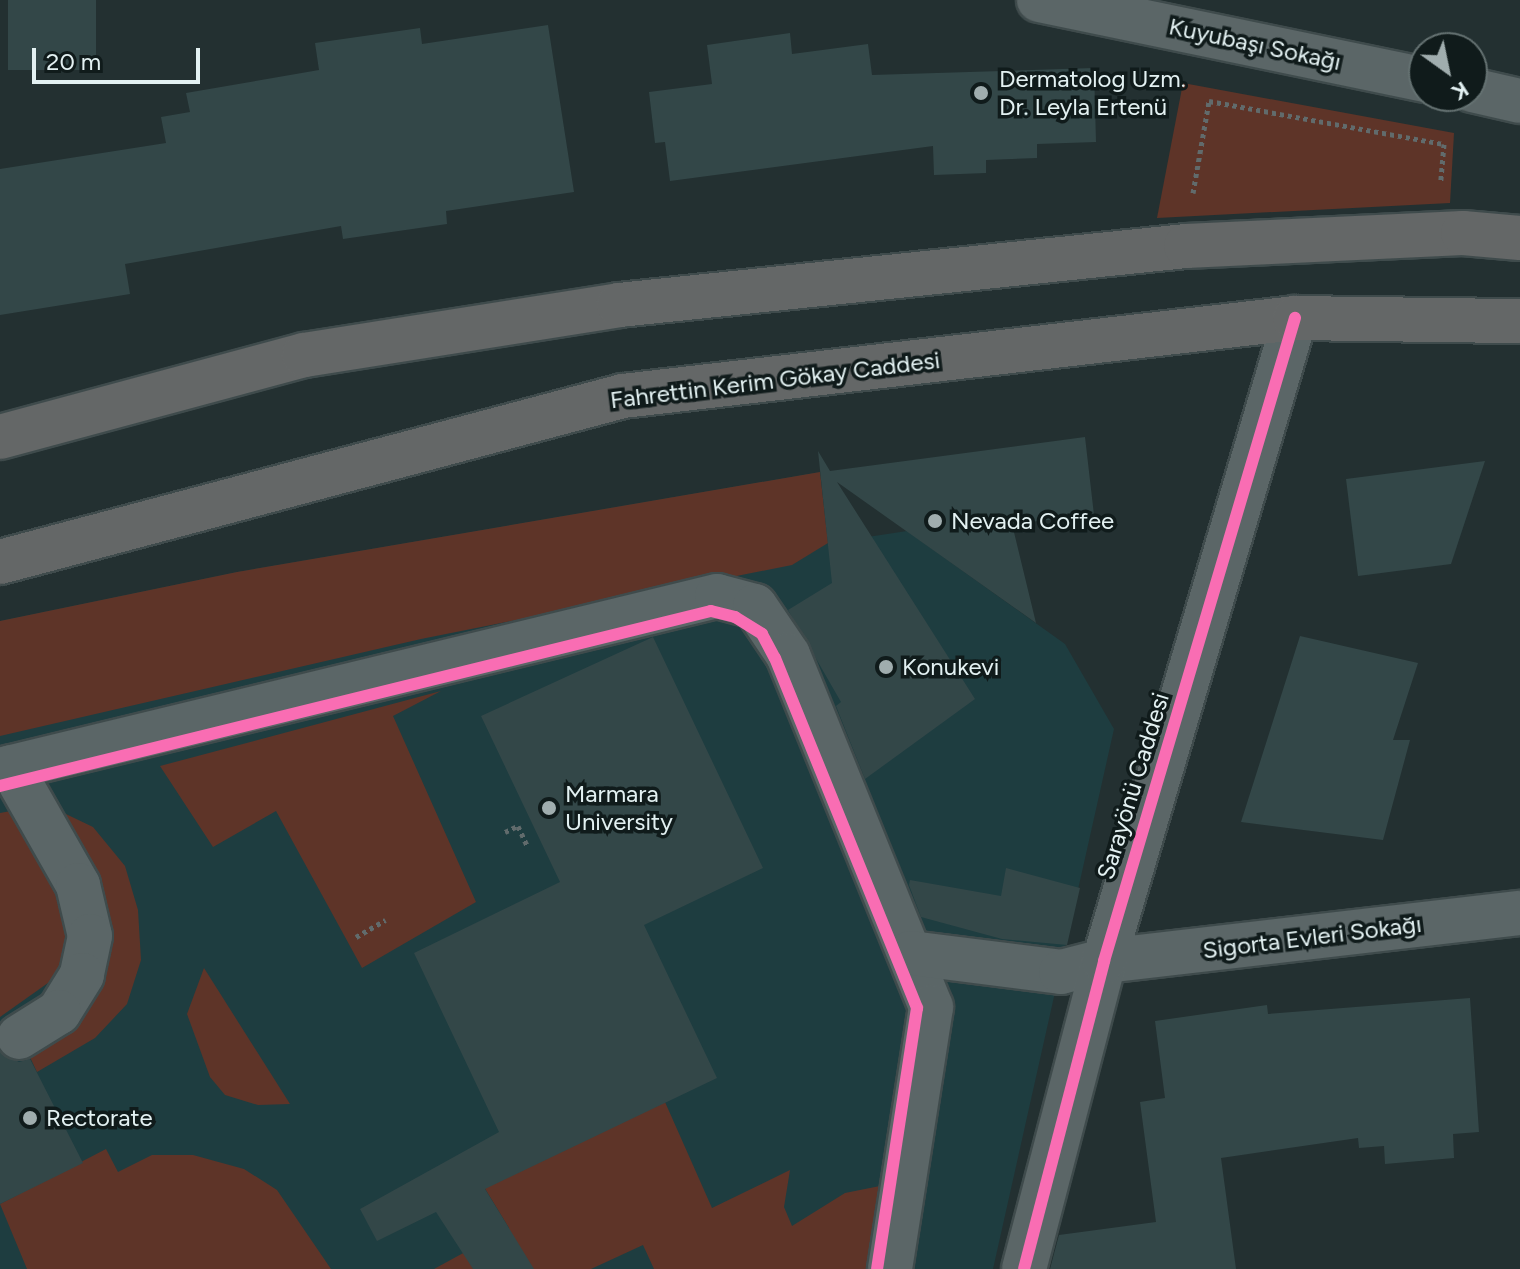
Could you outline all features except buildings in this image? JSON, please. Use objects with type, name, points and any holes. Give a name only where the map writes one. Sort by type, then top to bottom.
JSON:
[{"type":"main road","points":[[0,437],[304,355],[619,305],[1186,246],[1463,233],[1520,238]]},
{"type":"main road","name":"Fahrettin Kerim Gökay Caddesi","points":[[0,562],[623,396],[1295,318],[1520,321]]},
{"type":"street","name":"Kuyubaşı Sokağı","points":[[1039,0],[1408,77]]},
{"type":"street","points":[[1488,94],[1520,101]]},
{"type":"street","name":"Sarayönü Caddesi","points":[[1024,1269],[1104,961],[1295,318]]},
{"type":"street","points":[[19,1037],[59,1012],[82,975],[90,936],[78,885],[6,768],[717,596],[755,606],[773,625],[931,1007],[890,1269]]},
{"type":"street","name":"Sigorta Evleri Sokağı","points":[[911,953],[1061,972],[1104,961],[1520,913]]},
{"type":"path","points":[[1207,201],[1192,202],[1209,101],[1444,144],[1440,190]]},
{"type":"path","points":[[505,832],[518,826],[528,847]]},
{"type":"path","points":[[356,937],[386,920]]},
{"type":"shaded area","points":[[1183,83],[1454,133],[1450,203],[1157,218]]},
{"type":"shaded area","name":"Marmara University","points":[[820,472],[828,543],[907,531],[1065,644],[1114,729],[993,1269],[0,1269],[0,621],[237,572]]},
{"type":"shaded area","points":[[820,472],[828,543],[792,565],[421,639],[0,736],[0,621],[237,572]]},
{"type":"shaded area","points":[[441,691],[393,716],[476,902],[362,968],[276,811],[213,847],[160,766]]},
{"type":"shaded area","points":[[45,804],[93,827],[125,866],[138,910],[141,960],[127,1004],[95,1038],[37,1072],[28,1053],[99,984]]},
{"type":"shaded area","points":[[16,810],[67,916],[66,953],[55,978],[0,1017],[0,813]]},
{"type":"shaded area","points":[[204,968],[290,1104],[258,1105],[225,1095],[210,1077],[187,1014]]},
{"type":"shaded area","points":[[665,1102],[712,1208],[790,1170],[784,1207],[792,1226],[845,1193],[890,1184],[877,1269],[654,1269],[643,1245],[591,1269],[434,1269],[509,1228],[484,1187]]},
{"type":"shaded area","points":[[106,1149],[118,1172],[152,1155],[193,1155],[244,1169],[277,1190],[331,1269],[27,1269],[0,1204]]},
{"type":"cycle path","points":[[1024,1269],[1104,961],[1295,318]]},
{"type":"cycle path","points":[[0,786],[711,611],[735,617],[762,634],[775,658],[917,1008],[877,1269]]},
{"type":"place","name":"Dermatolog Uzm. Dr. Leyla Ertenü","points":[[981,93]]},
{"type":"place","name":"Nevada Coffee","points":[[935,521]]},
{"type":"place","name":"Konukevi","points":[[886,667]]},
{"type":"place","name":"Marmara University","points":[[549,808]]},
{"type":"place","name":"Rectorate","points":[[30,1118]]}]
